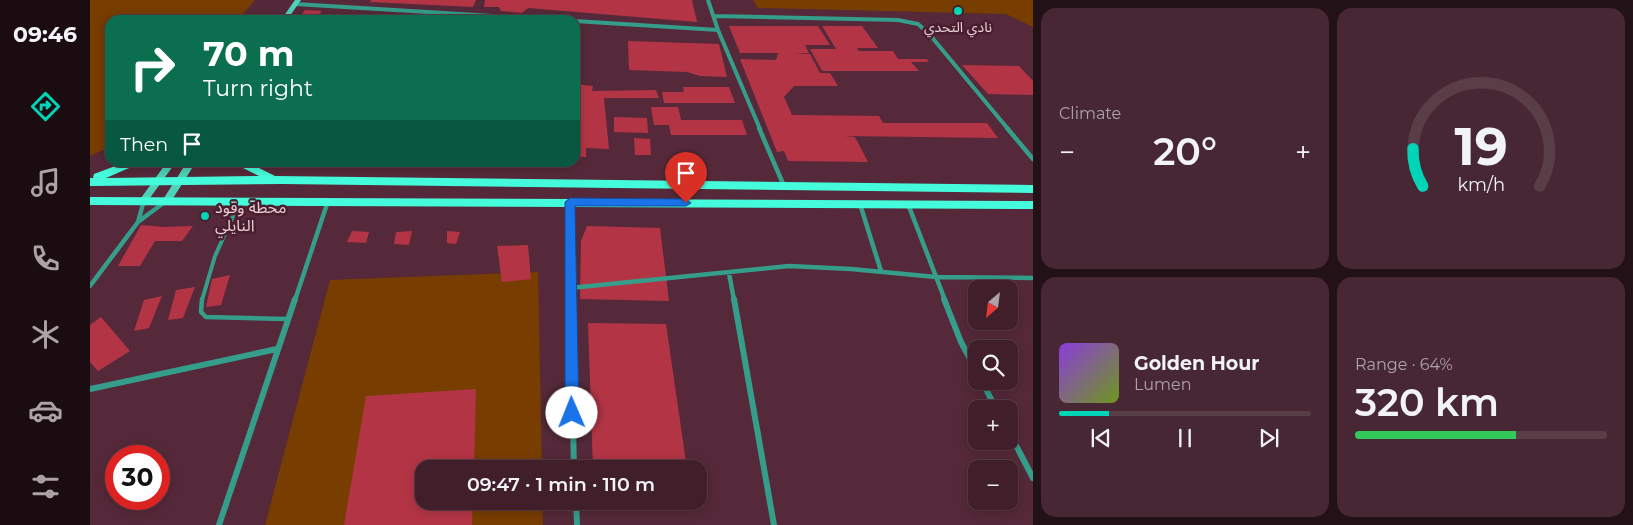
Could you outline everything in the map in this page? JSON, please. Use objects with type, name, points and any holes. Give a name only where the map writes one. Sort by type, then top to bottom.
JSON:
[{"type":"main road","points":[[288,15],[297,2]]},
{"type":"main road","points":[[90,180],[126,167]]},
{"type":"main road","points":[[144,200],[169,167]]},
{"type":"main road","points":[[167,201],[189,167]]},
{"type":"main road","points":[[245,167],[282,180]]},
{"type":"main road","points":[[90,180],[282,180],[1033,189]]},
{"type":"main road","points":[[90,201],[328,200],[1033,205]]},
{"type":"street","points":[[708,0],[718,30],[784,186]]},
{"type":"street","points":[[297,2],[486,15]]},
{"type":"street","points":[[714,16],[898,20],[918,24],[930,35],[1033,159]]},
{"type":"street","points":[[580,21],[718,30]]},
{"type":"street","points":[[138,222],[144,200]]},
{"type":"street","points":[[219,525],[328,200]]},
{"type":"street","points":[[90,286],[138,222],[167,201]]},
{"type":"street","points":[[570,202],[574,460]]},
{"type":"street","points":[[860,204],[880,272]]},
{"type":"street","points":[[908,204],[961,342],[968,355]]},
{"type":"street","points":[[570,288],[789,266],[936,277],[1033,278]]},
{"type":"street","points":[[729,273],[774,525]]},
{"type":"street","points":[[90,389],[277,349]]},
{"type":"street","points":[[1018,449],[1033,478]]},
{"type":"street","points":[[576,510],[577,525]]},
{"type":"lane","points":[[240,200],[213,260],[202,299],[201,312],[206,317],[216,318],[288,319]]},
{"type":"shaded area","points":[[90,0],[255,0],[242,15],[105,15],[105,149],[90,156]]},
{"type":"shaded area","name":"نادي التحدي","points":[[753,0],[1033,0],[1033,27],[1006,14],[758,8]]},
{"type":"shaded area","points":[[538,272],[542,460],[415,460],[415,510],[542,510],[543,525],[265,525],[330,280]]},
{"type":"building","points":[[371,0],[476,0],[473,7],[370,2]]},
{"type":"building","points":[[485,0],[692,0],[697,22],[528,8],[522,13],[501,11],[499,7],[484,7]]},
{"type":"building","points":[[305,10],[322,11],[319,15],[302,15]]},
{"type":"building","points":[[729,26],[818,26],[830,45],[805,45],[809,53],[794,54],[810,54],[820,73],[830,73],[838,86],[794,86],[784,97],[792,115],[879,116],[883,123],[987,123],[998,138],[844,136],[855,137],[868,162],[788,161],[784,151],[777,152],[740,59],[776,60],[778,53],[740,53]]},
{"type":"building","points":[[822,26],[862,26],[878,48],[857,48],[859,51],[893,51],[898,59],[927,59],[929,62],[911,62],[919,71],[822,71],[810,49],[836,49]]},
{"type":"building","points":[[628,41],[719,44],[727,77],[700,76],[687,72],[629,70]]},
{"type":"building","points":[[962,65],[1019,66],[1033,81],[1033,95],[988,94]]},
{"type":"building","points":[[580,85],[593,86],[592,91],[656,90],[659,98],[604,98],[609,149],[586,148],[586,157],[580,157]]},
{"type":"building","points":[[683,87],[729,87],[735,103],[664,103],[662,92],[684,92]]},
{"type":"building","points":[[651,107],[678,107],[681,120],[742,120],[747,135],[671,135],[669,125],[654,125]]},
{"type":"building","points":[[614,117],[647,118],[648,133],[614,132]]},
{"type":"building","points":[[634,138],[650,139],[651,155],[635,155]]},
{"type":"building","points":[[141,225],[164,227],[193,226],[182,241],[155,241],[140,266],[118,266]]},
{"type":"building","points":[[587,226],[660,228],[669,301],[580,299],[581,241]]},
{"type":"building","points":[[352,231],[369,232],[366,243],[347,242]]},
{"type":"building","points":[[412,231],[409,245],[394,244],[396,232]]},
{"type":"building","points":[[447,231],[460,232],[456,244],[447,243]]},
{"type":"building","points":[[528,245],[531,279],[502,282],[497,246]]},
{"type":"building","points":[[230,275],[221,305],[206,307],[212,279]]},
{"type":"building","points":[[195,287],[183,318],[168,320],[176,290]]},
{"type":"building","points":[[162,296],[149,328],[134,331],[144,300]]},
{"type":"building","points":[[101,317],[130,351],[98,371],[90,362],[90,325]]},
{"type":"building","points":[[588,323],[666,324],[686,460],[593,460]]},
{"type":"building","points":[[476,389],[474,460],[415,460],[415,510],[473,510],[472,525],[344,525],[366,396]]},
{"type":"place","name":"نادي التحدي","points":[[958,11]]},
{"type":"place","name":"محطة وقود النايلي","points":[[205,216]]},
{"type":"route","points":[[572,413],[570,202],[686,203]]}]
